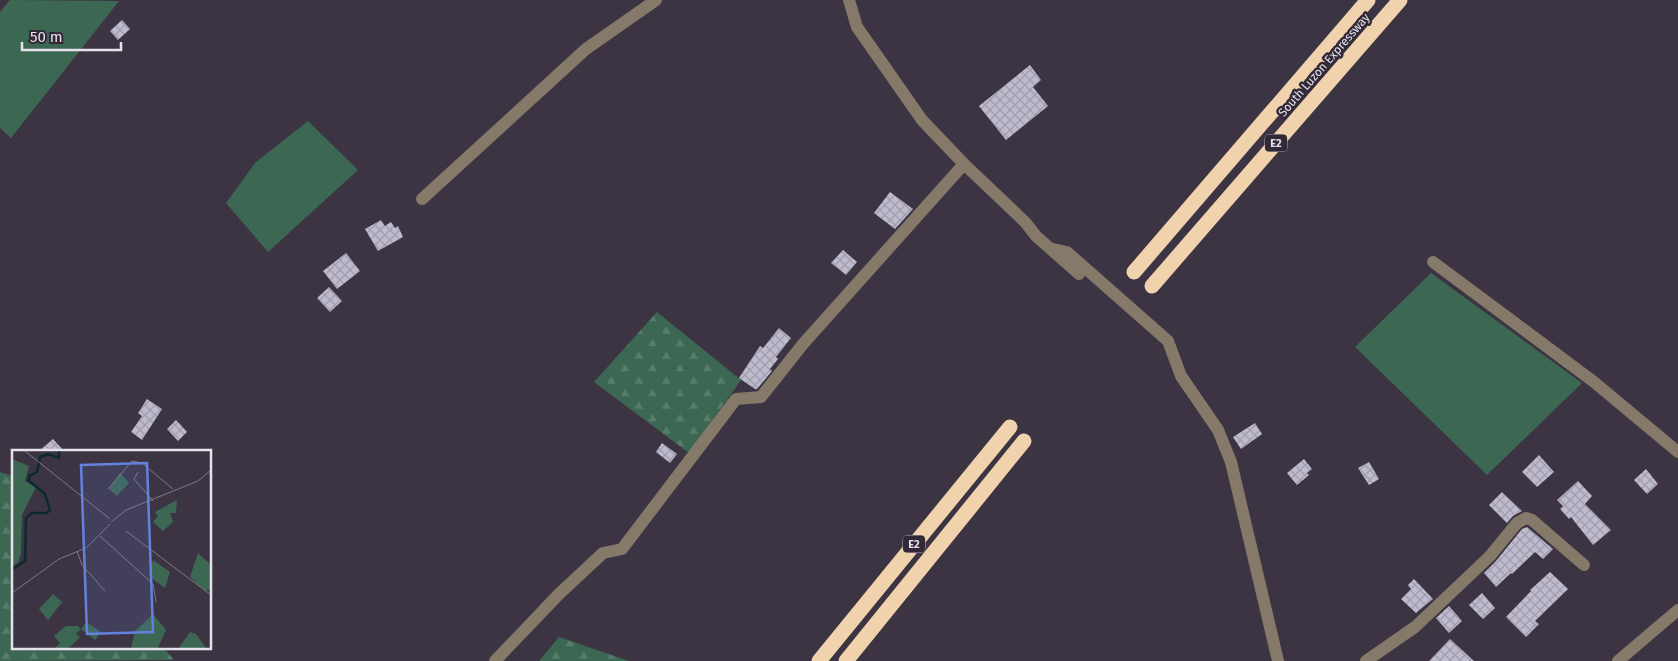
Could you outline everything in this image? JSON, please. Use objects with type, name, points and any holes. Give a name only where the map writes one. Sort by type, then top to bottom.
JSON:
[{"type":"highway","name":"South Luzon Expressway","points":[[1134,272],[1368,0]]},
{"type":"highway","name":"South Luzon Expressway","points":[[1152,286],[1400,0]]},
{"type":"highway","name":"E2","points":[[819,661],[1010,427]]},
{"type":"highway","name":"E2","points":[[846,661],[1024,441]]},
{"type":"street","points":[[422,199],[586,49],[656,0]]},
{"type":"street","points":[[849,0],[857,26],[922,120],[964,164],[1025,222],[1036,236],[1053,249],[1079,274]]},
{"type":"street","points":[[495,661],[559,594],[603,553],[622,549],[736,399],[761,397],[803,344],[964,164]]},
{"type":"street","points":[[1053,249],[1067,252],[1168,341],[1181,376],[1218,430],[1231,462],[1278,661]]},
{"type":"street","points":[[1433,262],[1594,382],[1678,452]]},
{"type":"street","points":[[1366,661],[1415,627],[1490,556],[1517,523],[1526,518],[1532,520],[1584,565]]},
{"type":"street","points":[[1618,661],[1678,610]]},
{"type":"green space","points":[[10,0],[119,1],[11,138],[0,128],[0,12]]},
{"type":"green space","points":[[308,121],[358,170],[268,252],[226,203],[255,163]]},
{"type":"green space","points":[[1431,273],[1582,383],[1487,475],[1355,347]]},
{"type":"green space","points":[[657,312],[741,380],[689,453],[594,382]]},
{"type":"green space","points":[[0,472],[12,476],[12,648],[164,648],[174,660],[0,661]]},
{"type":"green space","points":[[559,637],[629,661],[539,661]]},
{"type":"building","points":[[122,20],[130,29],[118,40],[110,31]]},
{"type":"building","points":[[1030,65],[1041,80],[1033,87],[1048,106],[1006,140],[979,106]]},
{"type":"building","points":[[890,192],[913,209],[895,229],[874,213]]},
{"type":"building","points":[[381,220],[385,226],[391,222],[395,228],[398,226],[403,237],[378,251],[365,229]]},
{"type":"building","points":[[843,250],[857,262],[846,275],[831,263]]},
{"type":"building","points":[[346,253],[360,271],[337,289],[323,271]]},
{"type":"building","points":[[329,287],[342,301],[330,312],[317,298]]},
{"type":"building","points":[[779,328],[791,338],[776,357],[778,359],[770,369],[772,371],[755,389],[739,378],[760,346],[763,348]]},
{"type":"building","points":[[147,399],[162,409],[142,440],[131,432],[142,416],[138,413]]},
{"type":"building","points":[[176,420],[187,432],[178,441],[167,429]]},
{"type":"building","points":[[1255,423],[1262,434],[1241,449],[1233,437]]},
{"type":"building","points":[[53,439],[63,450],[40,450]]},
{"type":"building","points":[[662,443],[677,454],[670,463],[656,452]]},
{"type":"building","points":[[1539,455],[1554,472],[1537,487],[1522,472]]},
{"type":"building","points":[[1304,459],[1312,469],[1307,473],[1309,475],[1297,485],[1287,473]]},
{"type":"building","points":[[1369,462],[1379,479],[1369,485],[1358,468]]},
{"type":"building","points":[[1646,469],[1658,484],[1647,494],[1634,480]]},
{"type":"building","points":[[1578,481],[1592,496],[1585,504],[1611,530],[1593,545],[1571,517],[1569,519],[1560,509],[1563,506],[1557,500]]},
{"type":"building","points":[[1502,492],[1522,511],[1513,516],[1507,523],[1489,505]]},
{"type":"building","points":[[1527,527],[1553,549],[1543,559],[1535,552],[1496,587],[1484,573],[1522,529]]},
{"type":"building","points":[[1550,572],[1568,589],[1535,621],[1539,624],[1526,637],[1506,617],[1530,590]]},
{"type":"building","points":[[1414,579],[1433,599],[1416,613],[1401,599],[1411,589],[1408,585]]},
{"type":"building","points":[[1482,593],[1495,608],[1483,619],[1469,605]]},
{"type":"building","points":[[1449,606],[1462,621],[1449,633],[1436,618]]},
{"type":"building","points":[[1450,639],[1474,661],[1429,661]]}]
